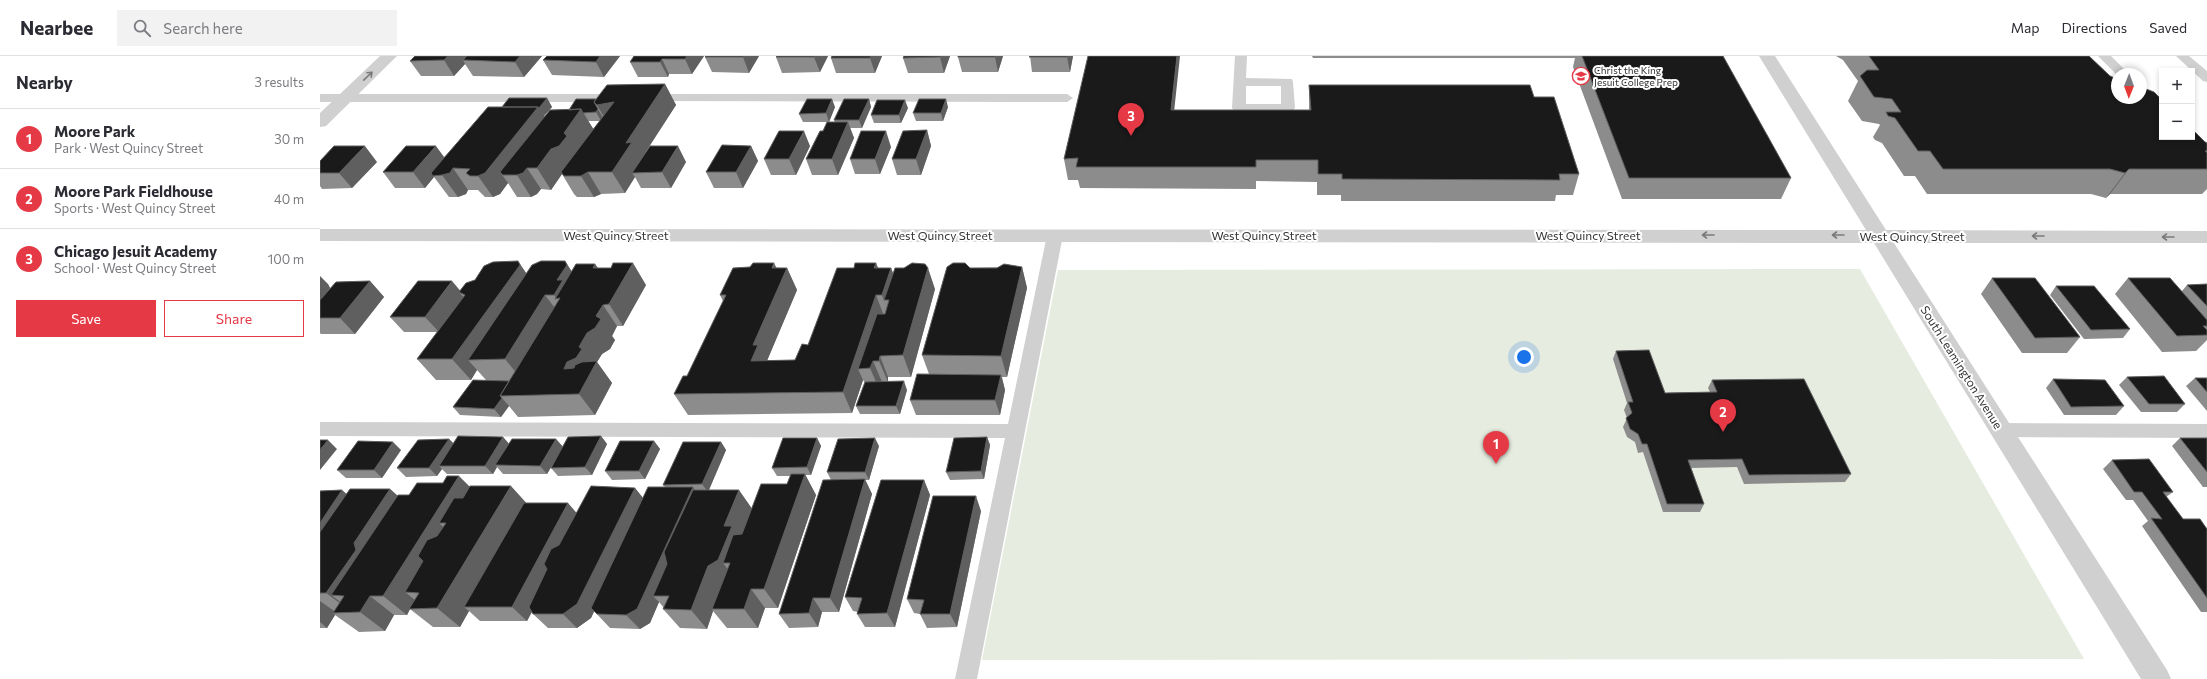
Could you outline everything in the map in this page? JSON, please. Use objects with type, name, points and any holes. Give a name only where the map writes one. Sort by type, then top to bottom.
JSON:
[{"type":"street","points":[[320,122],[389,56]]},
{"type":"street","name":"South Leamington Avenue","points":[[1767,56],[2157,679]]},
{"type":"street","name":"West Quincy Street","points":[[320,235],[1879,235],[2207,237]]},
{"type":"lane","points":[[1240,82],[1241,56]]},
{"type":"lane","points":[[2104,56],[2117,68]]},
{"type":"lane","points":[[2182,56],[2207,78]]},
{"type":"lane","points":[[320,98],[1067,98]]},
{"type":"lane","points":[[966,679],[1055,235]]},
{"type":"lane","points":[[320,430],[1016,430]]},
{"type":"lane","points":[[2001,430],[2207,431]]},
{"type":"shaded area","points":[[1860,269],[2084,659],[982,660],[1058,270]]},
{"type":"building","points":[[415,56],[448,56],[444,60],[410,61]]},
{"type":"building","points":[[467,56],[520,56],[515,62],[463,60]]},
{"type":"building","points":[[547,56],[600,56],[596,62],[543,60]]},
{"type":"building","points":[[634,56],[687,56],[685,59],[662,59],[660,62],[630,62]]},
{"type":"building","points":[[706,56],[744,56],[705,57]]},
{"type":"building","points":[[777,56],[815,56],[776,57]]},
{"type":"building","points":[[832,56],[871,56],[870,58],[831,58]]},
{"type":"building","points":[[904,56],[941,56],[903,58]]},
{"type":"building","points":[[995,56],[995,57],[958,57]]},
{"type":"building","points":[[1067,56],[1067,57],[1029,57]]},
{"type":"building","points":[[1088,56],[1177,56],[1171,110],[1311,110],[1309,85],[1530,85],[1534,97],[1554,97],[1579,174],[1559,174],[1560,180],[1342,179],[1342,174],[1318,174],[1318,160],[1256,160],[1256,167],[1076,167],[1078,158],[1064,159]]},
{"type":"building","points":[[1582,56],[1723,56],[1791,178],[1629,178]]},
{"type":"building","points":[[1869,56],[2089,56],[2111,76],[2111,104],[2147,104],[2147,89],[2154,92],[2159,97],[2159,140],[2195,140],[2195,132],[2207,143],[2207,151],[2205,151],[2207,153],[2207,169],[2129,169],[2125,173],[2110,169],[1943,169],[1930,151],[1918,151],[1895,118],[1888,116],[1886,112],[1901,112],[1892,99],[1874,97],[1860,76],[1867,70],[1879,70]]},
{"type":"building","points":[[665,84],[626,143],[632,142],[612,172],[588,172],[581,176],[564,176],[561,172],[614,102],[597,105],[594,102],[607,85]]},
{"type":"building","points":[[509,98],[547,98],[539,108],[502,107]]},
{"type":"building","points":[[576,99],[596,99],[594,102],[598,109],[596,112],[583,113],[581,109],[569,110]]},
{"type":"building","points":[[807,99],[832,99],[826,113],[799,114]]},
{"type":"building","points":[[844,99],[869,99],[859,120],[834,120]]},
{"type":"building","points":[[919,99],[946,99],[941,113],[913,113]]},
{"type":"building","points":[[877,100],[905,100],[899,115],[871,115]]},
{"type":"building","points":[[488,107],[538,107],[485,173],[478,176],[470,176],[466,173],[470,169],[453,168],[450,173],[433,176],[431,173]]},
{"type":"building","points":[[581,109],[564,133],[567,136],[559,146],[551,149],[537,168],[527,168],[523,173],[517,175],[503,175],[500,172],[550,110]]},
{"type":"building","points":[[827,122],[848,122],[832,159],[806,159],[820,131],[823,131]]},
{"type":"building","points":[[927,130],[916,159],[892,159],[903,131]]},
{"type":"building","points":[[779,131],[804,131],[789,159],[764,159]]},
{"type":"building","points":[[861,131],[886,131],[875,159],[850,159]]},
{"type":"building","points":[[722,145],[751,146],[736,172],[706,172]]},
{"type":"building","points":[[334,146],[365,146],[339,173],[320,173],[320,161]]},
{"type":"building","points":[[406,146],[436,146],[413,172],[383,172]]},
{"type":"building","points":[[650,146],[678,146],[662,172],[632,173]]},
{"type":"building","points":[[518,261],[520,265],[452,359],[417,359],[465,295],[459,292],[466,283],[475,280],[484,266],[493,262]]},
{"type":"building","points":[[541,261],[565,261],[567,265],[557,280],[563,280],[554,295],[545,295],[505,359],[468,360],[532,265]]},
{"type":"building","points":[[613,263],[633,263],[609,304],[603,305],[596,316],[601,319],[595,328],[587,333],[579,347],[582,349],[576,358],[567,362],[564,369],[574,368],[575,365],[582,362],[597,361],[579,394],[500,396],[560,298],[555,299],[576,264],[595,264],[593,268],[611,268]]},
{"type":"building","points":[[753,263],[774,263],[772,268],[787,268],[753,345],[758,345],[751,361],[795,360],[802,344],[808,345],[837,268],[854,268],[855,263],[876,263],[874,268],[891,268],[882,295],[876,295],[843,392],[674,394],[683,376],[687,376],[726,295],[720,295],[733,268],[750,267]]},
{"type":"building","points":[[912,263],[925,264],[928,268],[903,355],[880,356],[879,361],[873,361],[870,368],[858,369],[877,314],[885,314],[889,300],[884,300],[895,268],[904,268]]},
{"type":"building","points":[[953,263],[965,263],[970,268],[997,268],[1004,264],[1022,267],[1001,356],[922,355],[947,267]]},
{"type":"building","points":[[1992,278],[2035,278],[2080,337],[2035,338]]},
{"type":"building","points":[[2128,278],[2170,278],[2207,320],[2207,326],[2203,326],[2207,330],[2207,335],[2177,336]]},
{"type":"building","points":[[370,281],[340,318],[320,318],[320,300],[336,282]]},
{"type":"building","points":[[418,281],[452,281],[425,317],[390,317]]},
{"type":"building","points":[[2207,284],[2207,306],[2187,285]]},
{"type":"building","points":[[2056,286],[2094,286],[2130,329],[2091,330]]},
{"type":"building","points":[[1649,350],[1665,393],[1717,392],[1712,380],[1804,379],[1851,474],[1749,475],[1742,459],[1688,460],[1704,504],[1667,504],[1647,444],[1642,444],[1638,434],[1630,429],[1626,418],[1632,413],[1628,402],[1633,402],[1616,351]]},
{"type":"building","points":[[917,374],[1001,375],[995,400],[910,400]]},
{"type":"building","points":[[2164,376],[2185,404],[2149,404],[2127,377]]},
{"type":"building","points":[[2195,378],[2207,378],[2207,392]]},
{"type":"building","points":[[2053,379],[2105,380],[2124,406],[2071,407]]},
{"type":"building","points":[[473,380],[509,381],[500,396],[502,398],[494,409],[453,407]]},
{"type":"building","points":[[904,381],[896,406],[856,406],[865,382]]},
{"type":"building","points":[[458,436],[503,437],[485,466],[439,466]]},
{"type":"building","points":[[601,436],[585,467],[551,468],[568,437]]},
{"type":"building","points":[[987,437],[981,471],[946,472],[954,438]]},
{"type":"building","points":[[783,438],[817,438],[807,467],[772,468]]},
{"type":"building","points":[[875,438],[865,472],[827,472],[838,439]]},
{"type":"building","points":[[2180,438],[2207,438],[2207,472]]},
{"type":"building","points":[[449,439],[429,468],[397,468],[418,440]]},
{"type":"building","points":[[512,439],[556,439],[540,466],[495,465]]},
{"type":"building","points":[[320,440],[328,440],[320,450]]},
{"type":"building","points":[[358,441],[393,442],[374,470],[337,470]]},
{"type":"building","points":[[620,441],[654,441],[639,471],[605,471]]},
{"type":"building","points":[[683,442],[721,442],[702,484],[663,485]]},
{"type":"building","points":[[2149,459],[2173,492],[2163,492],[2183,519],[2200,519],[2207,529],[2207,598],[2151,518],[2162,519],[2142,492],[2134,492],[2112,460]]},
{"type":"building","points":[[791,474],[805,474],[764,589],[751,589],[744,609],[712,609],[730,563],[723,563],[733,535],[742,534],[761,484],[787,484]]},
{"type":"building","points":[[447,476],[459,476],[383,596],[370,596],[360,612],[333,613],[344,596],[331,595],[398,495],[409,495],[417,483],[443,483]]},
{"type":"building","points":[[865,479],[830,598],[813,598],[809,613],[779,614],[823,480]]},
{"type":"building","points":[[881,480],[924,480],[887,613],[857,614],[862,598],[845,597]]},
{"type":"building","points":[[470,486],[511,486],[437,608],[409,609],[419,593],[405,592],[423,561],[418,556],[427,540],[437,536],[446,523],[439,523],[454,498],[463,498]]},
{"type":"building","points":[[591,486],[635,488],[577,604],[563,614],[533,614],[529,607],[547,569],[544,564],[551,549],[559,545]]},
{"type":"building","points":[[648,487],[693,487],[637,609],[626,615],[597,614],[591,608]]},
{"type":"building","points":[[350,489],[390,489],[354,543],[356,550],[326,593],[320,593],[320,532]]},
{"type":"building","points":[[342,490],[320,523],[320,491]]},
{"type":"building","points":[[693,490],[739,490],[724,526],[732,526],[718,560],[708,566],[691,610],[663,609],[669,596],[653,596],[667,564],[664,552]]},
{"type":"building","points":[[933,496],[976,496],[950,614],[920,614],[924,600],[907,599]]},
{"type":"building","points":[[524,503],[568,503],[512,607],[464,607]]},
{"type":"place","name":"Christ the King Jesuit College Prep","points":[[1581,76]]},
{"type":"place","name":"Chicago Jesuit Academy","points":[[1131,136]]},
{"type":"place","name":"Moore Park Fieldhouse","points":[[1723,432]]},
{"type":"place","name":"Moore Park","points":[[1496,464]]}]
